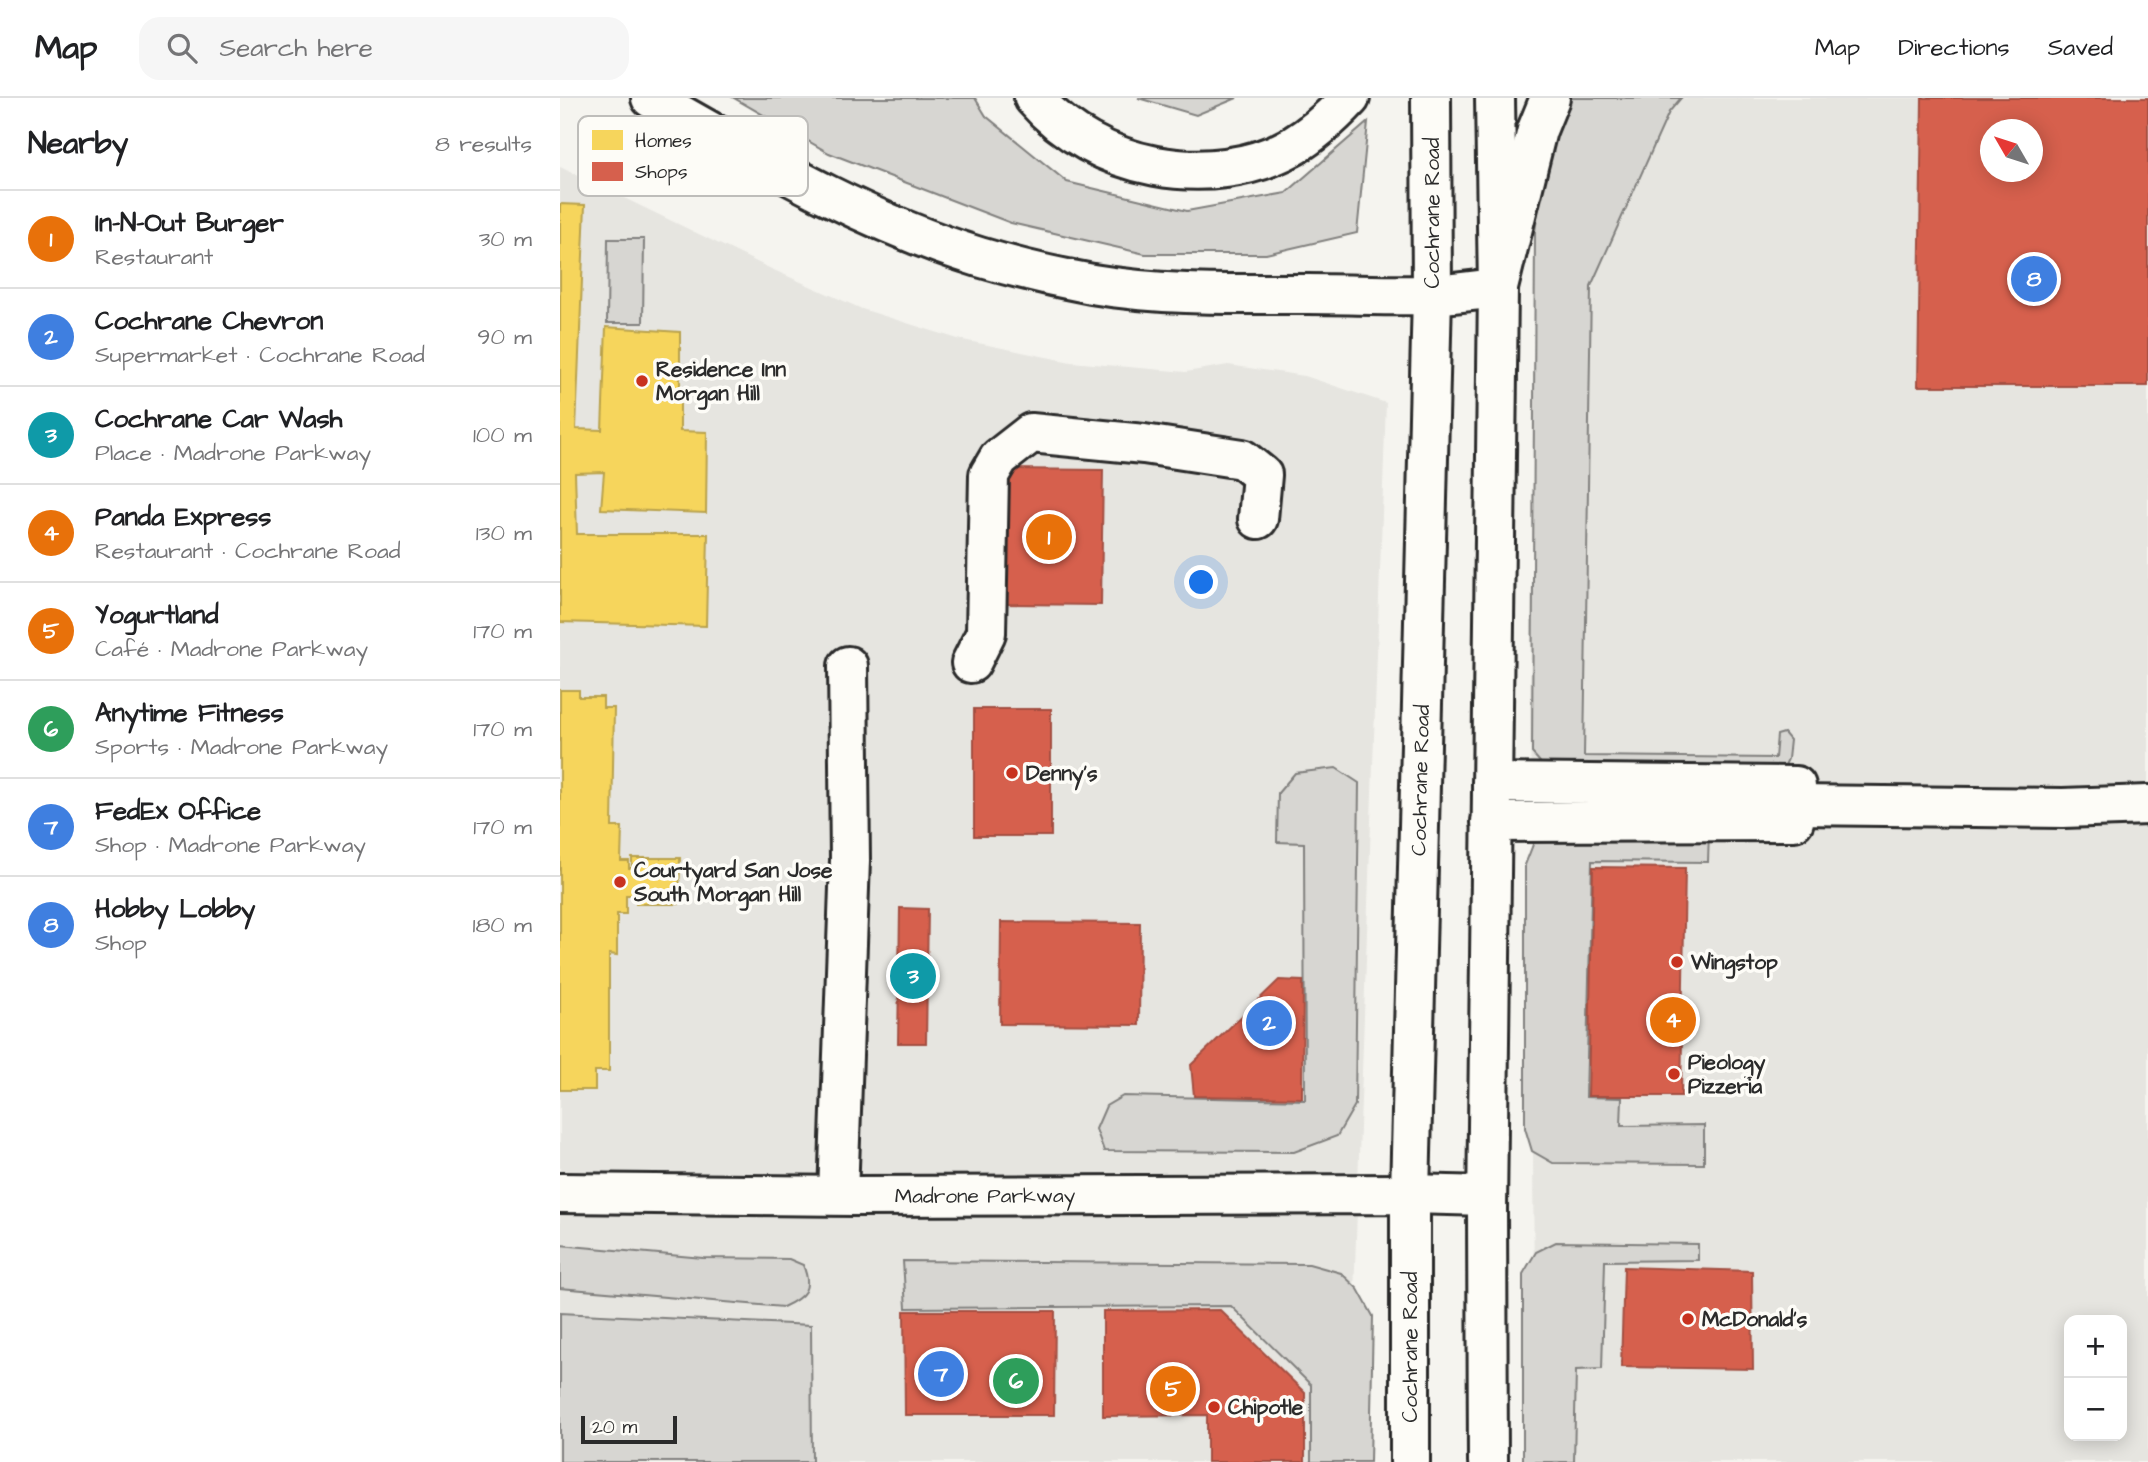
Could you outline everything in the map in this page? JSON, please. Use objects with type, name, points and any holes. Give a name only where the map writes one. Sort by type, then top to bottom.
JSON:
[{"type":"main road","points":[[652,98],[684,116]]},
{"type":"main road","points":[[1034,98],[1049,116],[1079,138],[1117,155],[1157,167],[1195,170],[1249,163],[1292,146],[1329,120],[1350,98]]},
{"type":"main road","name":"Cochrane Road","points":[[1410,1462],[1410,1194],[1432,295],[1432,98]]},
{"type":"main road","points":[[1488,1462],[1488,1196],[1498,288],[1495,98]]},
{"type":"main road","points":[[1498,288],[1537,130],[1550,98]]},
{"type":"main road","points":[[808,185],[914,234],[965,252],[1035,272],[1093,284],[1156,291],[1236,294],[1432,295],[1498,288]]},
{"type":"main road","points":[[971,663],[986,633],[989,475],[999,458],[1031,433],[1144,444],[1242,459],[1262,475],[1258,519]]},
{"type":"main road","points":[[838,1195],[850,860],[848,666]]},
{"type":"main road","points":[[1492,783],[1795,804],[2063,808],[2148,805]]},
{"type":"main road","points":[[1492,822],[1795,804]]},
{"type":"main road","name":"Madrone Parkway","points":[[560,1193],[1488,1196]]},
{"type":"shaded area","points":[[734,98],[975,98],[986,116],[1067,182],[1187,211],[1286,193],[1368,122],[1357,233],[1266,254],[1145,254],[1011,223],[829,153],[808,141],[808,116],[765,116]]},
{"type":"shaded area","points":[[1138,98],[1237,98],[1196,115]]},
{"type":"shaded area","points":[[1569,98],[1681,98],[1669,112],[1591,286],[1584,756],[1775,758],[1777,735],[1784,733],[1790,740],[1788,759],[1783,769],[1547,770],[1532,753],[1535,231],[1549,138]]},
{"type":"shaded area","points":[[1630,98],[2148,98],[2148,1462],[1535,1462],[1530,679],[1538,302]]},
{"type":"shaded area","points":[[560,167],[578,176],[578,196],[620,196],[767,267],[862,309],[958,339],[1071,362],[1186,372],[1228,365],[1305,376],[1386,403],[1348,1462],[560,1462]]},
{"type":"shaded area","points":[[608,239],[644,239],[643,323],[607,323]]},
{"type":"shaded area","points":[[1336,768],[1359,783],[1355,1105],[1337,1136],[1294,1152],[1104,1151],[1096,1129],[1106,1106],[1123,1096],[1305,1100],[1304,843],[1277,842],[1278,793],[1295,773]]},
{"type":"shaded area","points":[[1709,831],[1708,862],[1592,861],[1586,1097],[1622,1098],[1621,1126],[1704,1125],[1704,1164],[1553,1163],[1532,1151],[1525,1128],[1525,865],[1536,837]]},
{"type":"shaded area","points":[[1556,1242],[1698,1244],[1698,1260],[1605,1261],[1602,1369],[1576,1370],[1574,1462],[1523,1462],[1523,1274],[1536,1252]]},
{"type":"shaded area","points":[[560,1245],[703,1258],[789,1259],[803,1265],[807,1286],[802,1296],[783,1307],[560,1288]]},
{"type":"shaded area","points":[[903,1261],[1309,1264],[1341,1273],[1358,1289],[1373,1316],[1370,1462],[1311,1462],[1311,1385],[1231,1306],[906,1308]]},
{"type":"shaded area","points":[[560,1313],[811,1325],[812,1462],[560,1462]]},
{"type":"building: Homes","name":"Residence Inn Morgan Hill","points":[[560,204],[585,205],[576,429],[602,430],[606,327],[680,332],[680,431],[707,432],[706,513],[601,509],[604,472],[575,473],[577,534],[708,534],[706,626],[560,622]]},
{"type":"building: Homes","name":"Courtyard San Jose South Morgan Hill","points":[[560,690],[579,690],[579,697],[603,697],[603,708],[614,708],[612,827],[622,827],[621,861],[629,861],[629,868],[632,868],[632,858],[680,858],[679,904],[636,904],[636,895],[626,895],[626,914],[617,914],[617,955],[609,954],[609,1071],[595,1071],[595,1090],[560,1090]]},
{"type":"building: Shops","points":[[1922,98],[2148,98],[2148,386],[1918,386]]},
{"type":"building: Shops","points":[[996,469],[1103,470],[1101,605],[995,604]]},
{"type":"building: Shops","name":"Denny's","points":[[974,709],[1051,709],[1051,836],[974,836]]},
{"type":"building: Shops","points":[[1593,867],[1685,868],[1681,1096],[1588,1096]]},
{"type":"building: Shops","points":[[900,908],[928,909],[926,1043],[898,1043]]},
{"type":"building: Shops","points":[[1001,922],[1140,923],[1139,1025],[1000,1024]]},
{"type":"building: Shops","points":[[1279,980],[1303,981],[1302,1098],[1194,1096],[1191,1065]]},
{"type":"building: Shops","name":"McDonald's","points":[[1624,1267],[1752,1271],[1753,1369],[1621,1367]]},
{"type":"building: Shops","points":[[1220,1310],[1305,1393],[1305,1462],[1207,1462],[1207,1415],[1103,1416],[1103,1311]]},
{"type":"building: Shops","points":[[904,1311],[1055,1311],[1054,1415],[905,1415]]},
{"type":"place","name":"Hobby Lobby","points":[[2034,279]]},
{"type":"place","name":"Residence Inn Morgan Hill","points":[[642,381]]},
{"type":"place","name":"In-N-Out Burger","points":[[1049,537]]},
{"type":"place","name":"Denny's","points":[[1012,773]]},
{"type":"place","name":"Courtyard San Jose South Morgan Hill","points":[[620,882]]},
{"type":"place","name":"Wingstop","points":[[1677,962]]},
{"type":"place","name":"Cochrane Car Wash","points":[[913,976]]},
{"type":"place","name":"Panda Express","points":[[1673,1020]]},
{"type":"place","name":"Cochrane Chevron","points":[[1269,1023]]},
{"type":"place","name":"Pieology Pizzeria","points":[[1674,1074]]},
{"type":"place","name":"McDonald's","points":[[1688,1319]]},
{"type":"place","name":"FedEx Office","points":[[941,1374]]},
{"type":"place","name":"Anytime Fitness","points":[[1016,1381]]},
{"type":"place","name":"Yogurtland","points":[[1173,1389]]},
{"type":"place","name":"Chipotle","points":[[1214,1407]]}]
